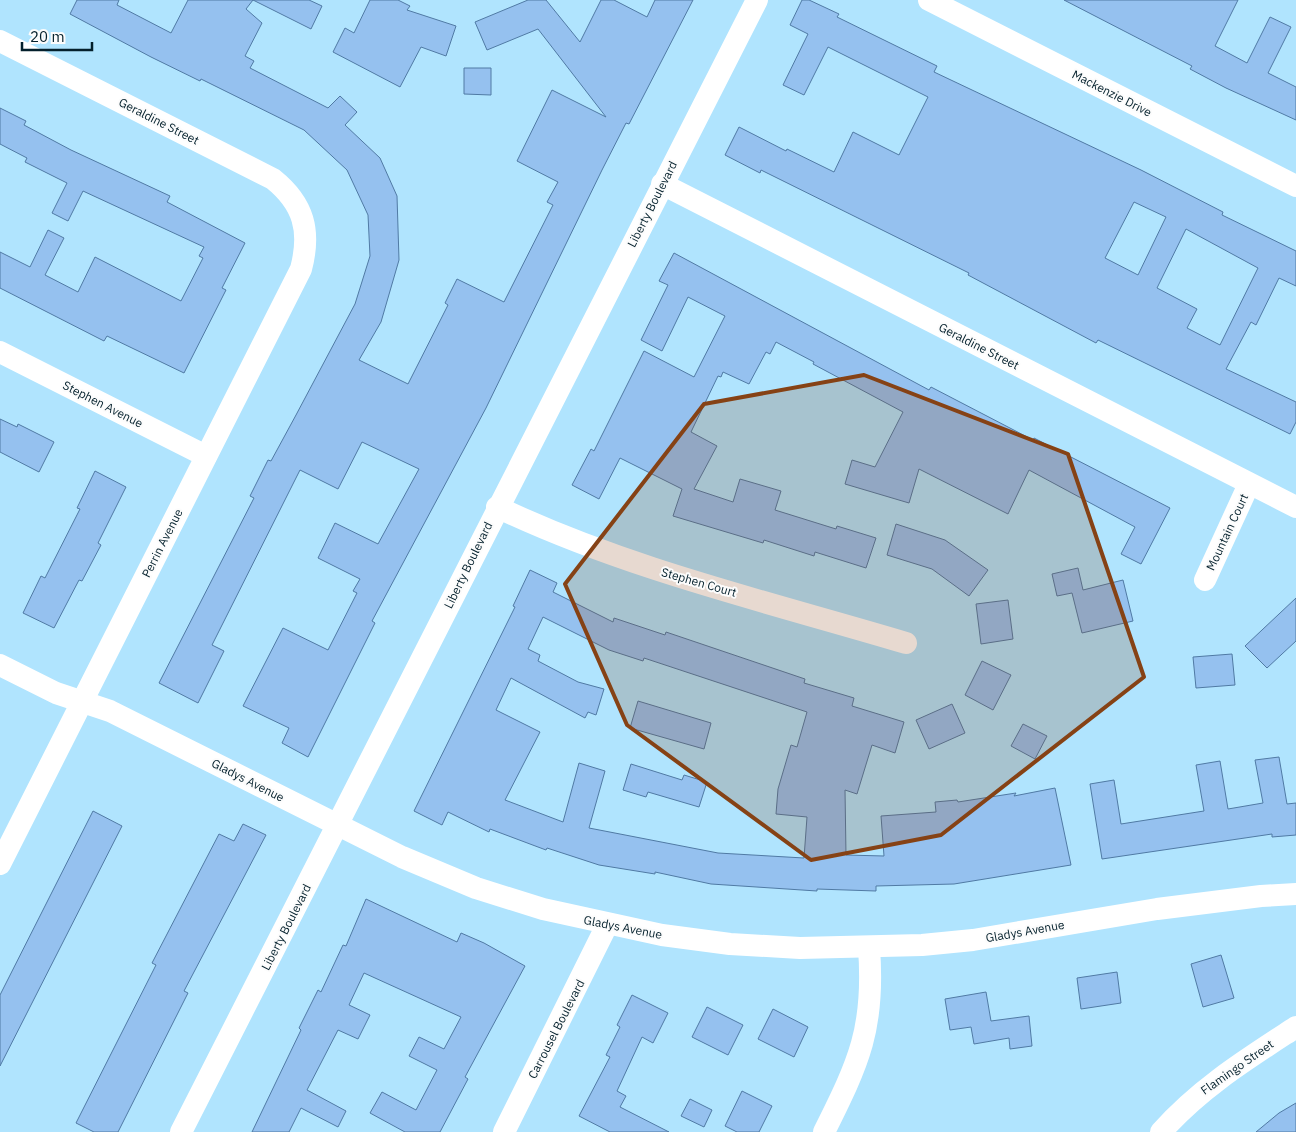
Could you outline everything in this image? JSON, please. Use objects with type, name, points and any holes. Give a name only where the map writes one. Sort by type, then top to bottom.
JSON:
[{"type":"street","name":"Liberty Boulevard","points":[[181,1132],[338,826],[497,507],[757,0]]},
{"type":"street","name":"Mackenzie Drive","points":[[929,0],[1296,186]]},
{"type":"street","name":"Geraldine Street","points":[[0,41],[259,171],[284,188],[296,203],[302,218]]},
{"type":"street","name":"Geraldine Street","points":[[662,184],[1296,507]]},
{"type":"street","name":"Perrin Avenue","points":[[0,864],[301,268],[306,251],[306,236],[302,218]]},
{"type":"street","name":"Stephen Avenue","points":[[0,352],[206,456]]},
{"type":"street","name":"Mountain Court","points":[[1205,580],[1249,484]]},
{"type":"street","name":"Stephen Court","points":[[497,507],[554,534],[612,556],[906,643]]},
{"type":"street","name":"Gladys Avenue","points":[[0,665],[56,693],[110,711],[402,857],[476,888],[542,909],[607,925],[662,935],[730,944],[800,948],[869,948],[973,940],[1157,909],[1261,896],[1296,894]]},
{"type":"street","name":"Carrousel Boulevard","points":[[504,1132],[607,925]]},
{"type":"street","points":[[824,1132],[852,1077],[863,1046],[869,1015],[871,983],[869,948]]},
{"type":"street","name":"Flamingo Street","points":[[1160,1132],[1209,1085],[1296,1027]]},
{"type":"highlighted area","points":[[864,375],[1068,454],[1144,677],[941,835],[811,860],[627,725],[565,584],[704,404]]},
{"type":"building","points":[[77,0],[119,0],[117,5],[171,33],[188,0],[253,0],[246,9],[262,23],[245,56],[254,61],[250,68],[328,108],[340,96],[357,112],[345,125],[380,158],[397,196],[399,260],[381,322],[359,360],[408,384],[448,305],[445,303],[457,279],[504,302],[553,205],[547,202],[558,182],[517,161],[552,90],[606,117],[538,29],[487,50],[475,22],[528,0],[546,0],[580,42],[601,0],[614,0],[647,17],[655,0],[693,0],[629,124],[626,123],[602,170],[486,408],[372,621],[375,623],[308,757],[282,743],[289,728],[243,706],[283,628],[328,650],[357,593],[353,591],[360,579],[318,558],[335,523],[378,544],[419,469],[362,442],[338,489],[300,470],[212,645],[224,651],[198,703],[159,683],[254,498],[250,496],[268,460],[271,461],[355,304],[370,256],[368,215],[347,170],[304,130],[201,79],[200,81],[151,57],[70,14]]},
{"type":"building","points":[[253,0],[309,0],[322,6],[311,29]]},
{"type":"building","points":[[370,0],[398,0],[410,6],[407,10],[456,26],[446,56],[421,47],[400,87],[333,52],[345,28],[354,33]]},
{"type":"building","points":[[802,0],[809,0],[839,14],[837,17],[937,66],[934,72],[1141,170],[1223,212],[1222,215],[1296,251],[1296,286],[1279,278],[1256,325],[1251,322],[1226,369],[1296,402],[1296,422],[1290,434],[1098,340],[1096,343],[968,275],[969,273],[761,170],[760,173],[725,155],[739,127],[786,151],[787,149],[834,172],[853,132],[899,155],[928,97],[828,47],[804,95],[783,85],[808,34],[790,25]],"holes":[[[1134,202],[1166,217],[1138,275],[1105,258]],[[1186,229],[1258,268],[1220,345],[1187,328],[1197,309],[1157,288]]]},
{"type":"building","points":[[1064,0],[1238,0],[1215,46],[1247,63],[1270,17],[1291,27],[1268,73],[1296,87],[1296,120],[1226,88],[1190,69],[1192,66]]},
{"type":"building","points":[[464,68],[491,68],[491,95],[464,94]]},
{"type":"building","points":[[0,108],[26,121],[24,125],[71,150],[170,196],[167,202],[245,243],[222,288],[226,290],[184,373],[107,336],[104,341],[0,288],[0,252],[30,267],[48,230],[64,238],[45,275],[78,292],[95,257],[181,301],[203,258],[199,256],[204,247],[83,191],[68,221],[52,213],[67,183],[25,162],[27,158],[0,144]]},
{"type":"building","points":[[674,253],[929,390],[931,387],[1170,508],[1141,564],[1121,554],[1135,527],[1029,470],[1008,514],[919,469],[909,503],[845,484],[852,460],[875,467],[903,412],[776,342],[770,354],[766,352],[749,384],[723,372],[721,377],[718,376],[691,432],[717,446],[694,489],[733,502],[740,479],[781,491],[775,510],[836,529],[837,526],[876,538],[866,568],[815,552],[814,556],[764,540],[763,543],[673,516],[682,489],[620,458],[599,499],[572,485],[591,449],[594,451],[644,351],[694,377],[725,316],[688,297],[662,351],[641,340],[668,285],[659,281]]},
{"type":"building","points":[[0,419],[17,427],[18,424],[54,442],[39,472],[0,452]]},
{"type":"building","points":[[95,471],[126,487],[98,543],[101,545],[82,581],[79,580],[54,628],[23,613],[41,576],[45,578],[80,509],[77,508]]},
{"type":"building","points":[[896,524],[945,540],[988,570],[969,596],[932,569],[887,555]]},
{"type":"building","points":[[1078,568],[1083,590],[1123,580],[1133,621],[1082,633],[1072,593],[1057,596],[1052,574]]},
{"type":"building","points":[[530,570],[557,583],[553,592],[613,622],[614,618],[665,635],[666,632],[805,679],[804,683],[854,698],[852,706],[904,722],[895,753],[872,745],[857,794],[845,790],[846,855],[884,856],[881,816],[936,812],[935,802],[957,800],[958,802],[1016,793],[1014,796],[1055,788],[1071,865],[954,884],[876,886],[876,891],[817,889],[817,891],[711,884],[655,872],[655,874],[599,865],[547,848],[546,850],[490,829],[489,832],[448,812],[442,825],[414,811],[515,607],[513,606]],"holes":[[[543,617],[609,650],[643,661],[644,658],[807,712],[797,747],[791,745],[778,789],[776,814],[807,817],[804,858],[718,853],[589,828],[605,771],[579,763],[563,822],[505,800],[540,732],[496,710],[511,678],[585,718],[588,712],[596,715],[604,689],[578,682],[538,661],[540,655],[528,649]]]},
{"type":"building","points":[[1296,598],[1296,641],[1267,668],[1245,646]]},
{"type":"building","points":[[1008,600],[1013,639],[981,644],[976,604]]},
{"type":"building","points":[[1232,654],[1235,685],[1196,688],[1193,657]]},
{"type":"building","points":[[982,661],[1011,675],[993,710],[965,695]]},
{"type":"building","points":[[638,701],[711,723],[704,749],[630,728]]},
{"type":"building","points":[[952,704],[965,733],[929,749],[916,720]]},
{"type":"building","points":[[1023,724],[1047,736],[1035,759],[1011,746]]},
{"type":"building","points":[[1279,757],[1287,804],[1296,803],[1296,835],[1272,837],[1272,834],[1102,859],[1090,784],[1114,780],[1121,824],[1204,811],[1196,765],[1220,761],[1228,809],[1263,803],[1255,760]]},
{"type":"building","points":[[631,764],[682,780],[684,775],[707,782],[699,807],[648,792],[646,797],[623,790]]},
{"type":"building","points":[[93,811],[122,826],[0,1066],[0,995]]},
{"type":"building","points":[[243,824],[266,835],[184,991],[188,993],[118,1132],[94,1132],[76,1123],[156,965],[152,963],[219,834],[234,841]]},
{"type":"building","points":[[366,899],[457,942],[461,933],[484,943],[525,966],[465,1077],[468,1079],[440,1132],[405,1132],[370,1113],[382,1092],[416,1110],[437,1070],[409,1056],[419,1037],[444,1049],[461,1017],[364,973],[349,1005],[370,1015],[358,1039],[338,1030],[307,1090],[346,1111],[338,1127],[301,1108],[289,1132],[252,1132],[301,1030],[299,1028],[318,990],[321,992],[343,945],[346,946]]},
{"type":"building","points":[[1221,955],[1234,998],[1203,1007],[1191,964]]},
{"type":"building","points":[[1117,972],[1121,1003],[1081,1009],[1077,978]]},
{"type":"building","points":[[986,992],[991,1021],[1029,1016],[1032,1046],[1010,1049],[1009,1038],[974,1044],[971,1027],[950,1030],[945,999]]},
{"type":"building","points":[[632,995],[668,1013],[653,1043],[642,1037],[617,1091],[626,1096],[620,1107],[669,1132],[610,1132],[579,1116],[610,1057],[606,1055],[620,1027],[617,1025]]},
{"type":"building","points":[[707,1007],[743,1025],[728,1055],[692,1037]]},
{"type":"building","points":[[773,1009],[808,1027],[794,1057],[758,1039]]},
{"type":"building","points":[[742,1091],[772,1106],[759,1132],[737,1132],[725,1126]]},
{"type":"building","points":[[690,1099],[712,1110],[704,1127],[681,1116]]},
{"type":"building","points":[[1296,1103],[1296,1132],[1256,1132],[1279,1113]]}]
